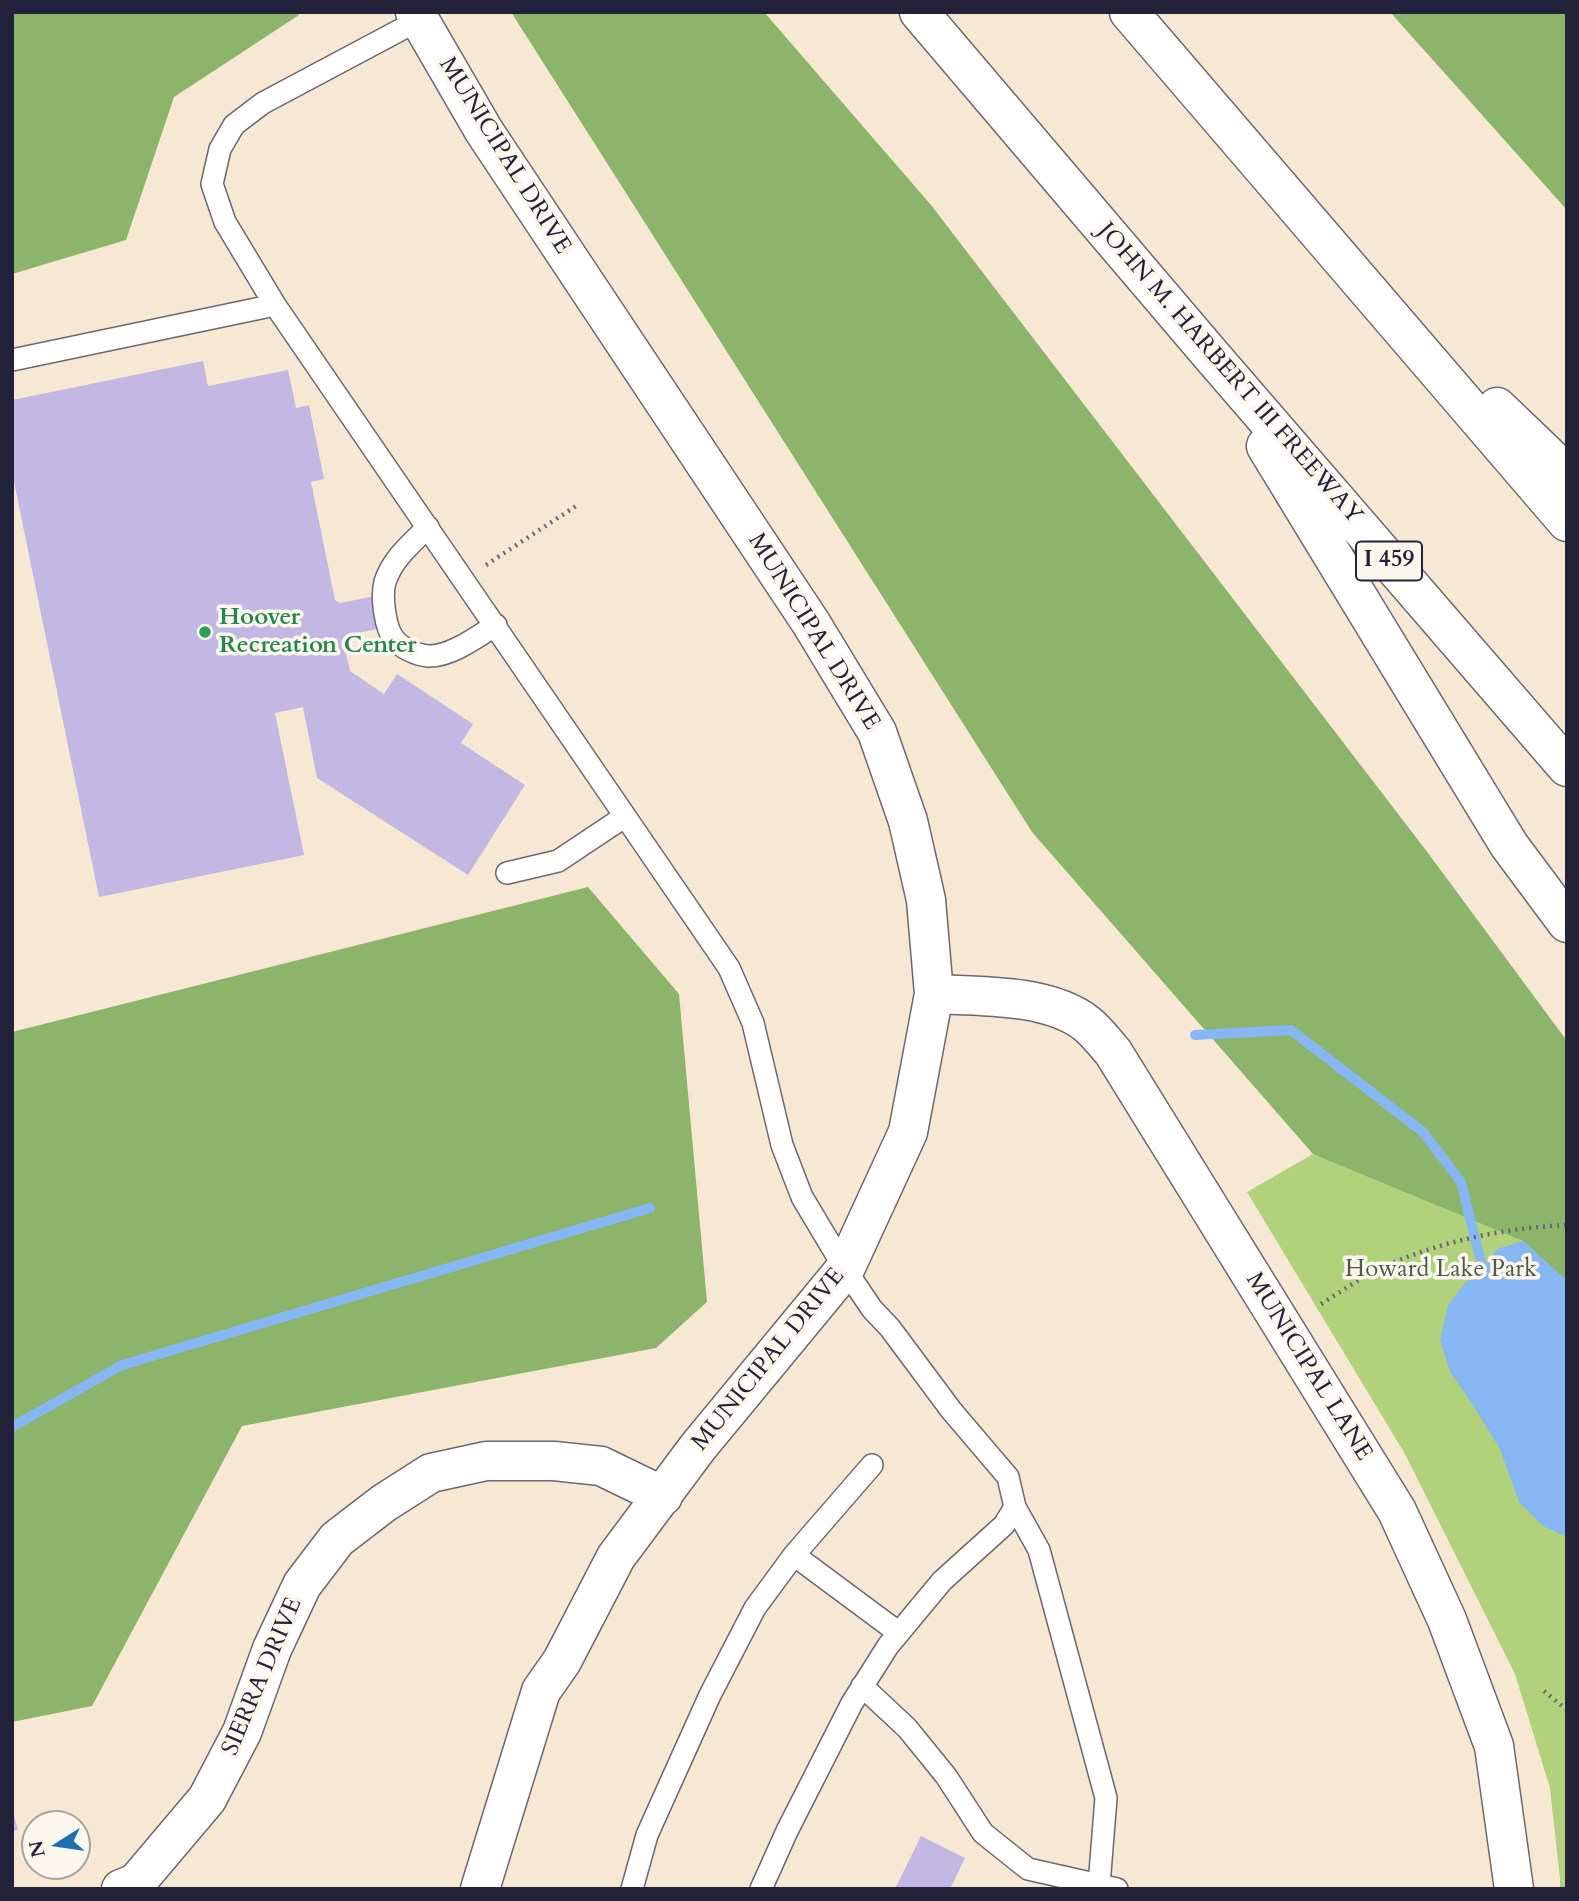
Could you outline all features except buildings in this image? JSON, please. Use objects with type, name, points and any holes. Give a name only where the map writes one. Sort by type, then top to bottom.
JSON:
[{"type":"main road","name":"JOHN M. HARBERT III FREEWAY","points":[[919,12],[1567,767]]},
{"type":"main road","points":[[1129,12],[1567,522]]},
{"type":"main road","name":"MUNICIPAL DRIVE","points":[[417,16],[484,131],[811,623],[877,732],[908,821],[926,900],[934,994],[908,1132],[845,1269],[698,1447],[616,1557],[562,1661],[541,1691],[480,1889]]},
{"type":"main road","points":[[1334,250],[1567,474]]},
{"type":"main road","points":[[1211,355],[1509,845],[1567,923]]},
{"type":"main road","name":"MUNICIPAL LANE","points":[[934,994],[1052,1004],[1087,1023],[1113,1052],[1397,1511],[1447,1620],[1494,1746],[1514,1889]]},
{"type":"main road","name":"SIERRA DRIVE","points":[[132,1887],[207,1799],[242,1732],[272,1649],[302,1585],[337,1539],[384,1503],[431,1473],[486,1461],[554,1461],[601,1466],[663,1496]]},
{"type":"lane","points":[[417,16],[263,103],[234,125],[220,149],[212,184],[225,222],[275,305],[729,968],[753,1023],[782,1146],[802,1197],[872,1309],[890,1328],[951,1410],[1008,1477],[1015,1507],[1039,1550],[1106,1798],[1108,1887],[1028,1870],[983,1833],[946,1776],[907,1728],[862,1686]]},
{"type":"lane","points":[[12,360],[275,305]]},
{"type":"lane","points":[[428,527],[399,557],[385,583],[384,610],[393,639],[407,649],[428,656],[453,651],[496,625]]},
{"type":"lane","points":[[507,873],[558,861],[624,817]]},
{"type":"lane","points":[[632,1889],[647,1835],[710,1695],[755,1608],[794,1555],[872,1465]]},
{"type":"lane","points":[[761,1889],[814,1775],[862,1686],[888,1646],[942,1581],[1004,1525],[1015,1507]]},
{"type":"lane","points":[[794,1555],[899,1633]]},
{"type":"path","points":[[464,580],[576,506]]},
{"type":"path","points":[[1321,1304],[1377,1270],[1432,1248],[1526,1227],[1567,1225]]},
{"type":"path","points":[[1544,1691],[1567,1710]]},
{"type":"green space","points":[[12,12],[298,12],[299,15],[174,97],[126,240],[12,274]]},
{"type":"green space","points":[[511,12],[764,12],[931,205],[1428,853],[1567,1041],[1567,1281],[1523,1241],[1313,1154],[1032,832]]},
{"type":"green space","points":[[1390,12],[1567,12],[1567,210]]},
{"type":"green space","points":[[588,887],[679,994],[707,1302],[656,1348],[242,1426],[92,1706],[12,1722],[12,1032]]},
{"type":"green space","name":"Howard Lake Park","points":[[1567,1134],[1567,1889],[1560,1889],[1550,1788],[1515,1674],[1405,1454],[1247,1192],[1313,1154]]},
{"type":"water","points":[[1523,1241],[1567,1281],[1567,1537],[1543,1526],[1519,1502],[1500,1449],[1450,1372],[1440,1340],[1448,1305],[1465,1283],[1483,1270],[1497,1249]]},
{"type":"waterway","points":[[1195,1035],[1291,1030],[1423,1132],[1461,1182],[1483,1270]]},
{"type":"waterway","points":[[12,1427],[122,1365],[650,1208]]},
{"type":"place","name":"Hoover Recreation Center","points":[[205,632]]}]
